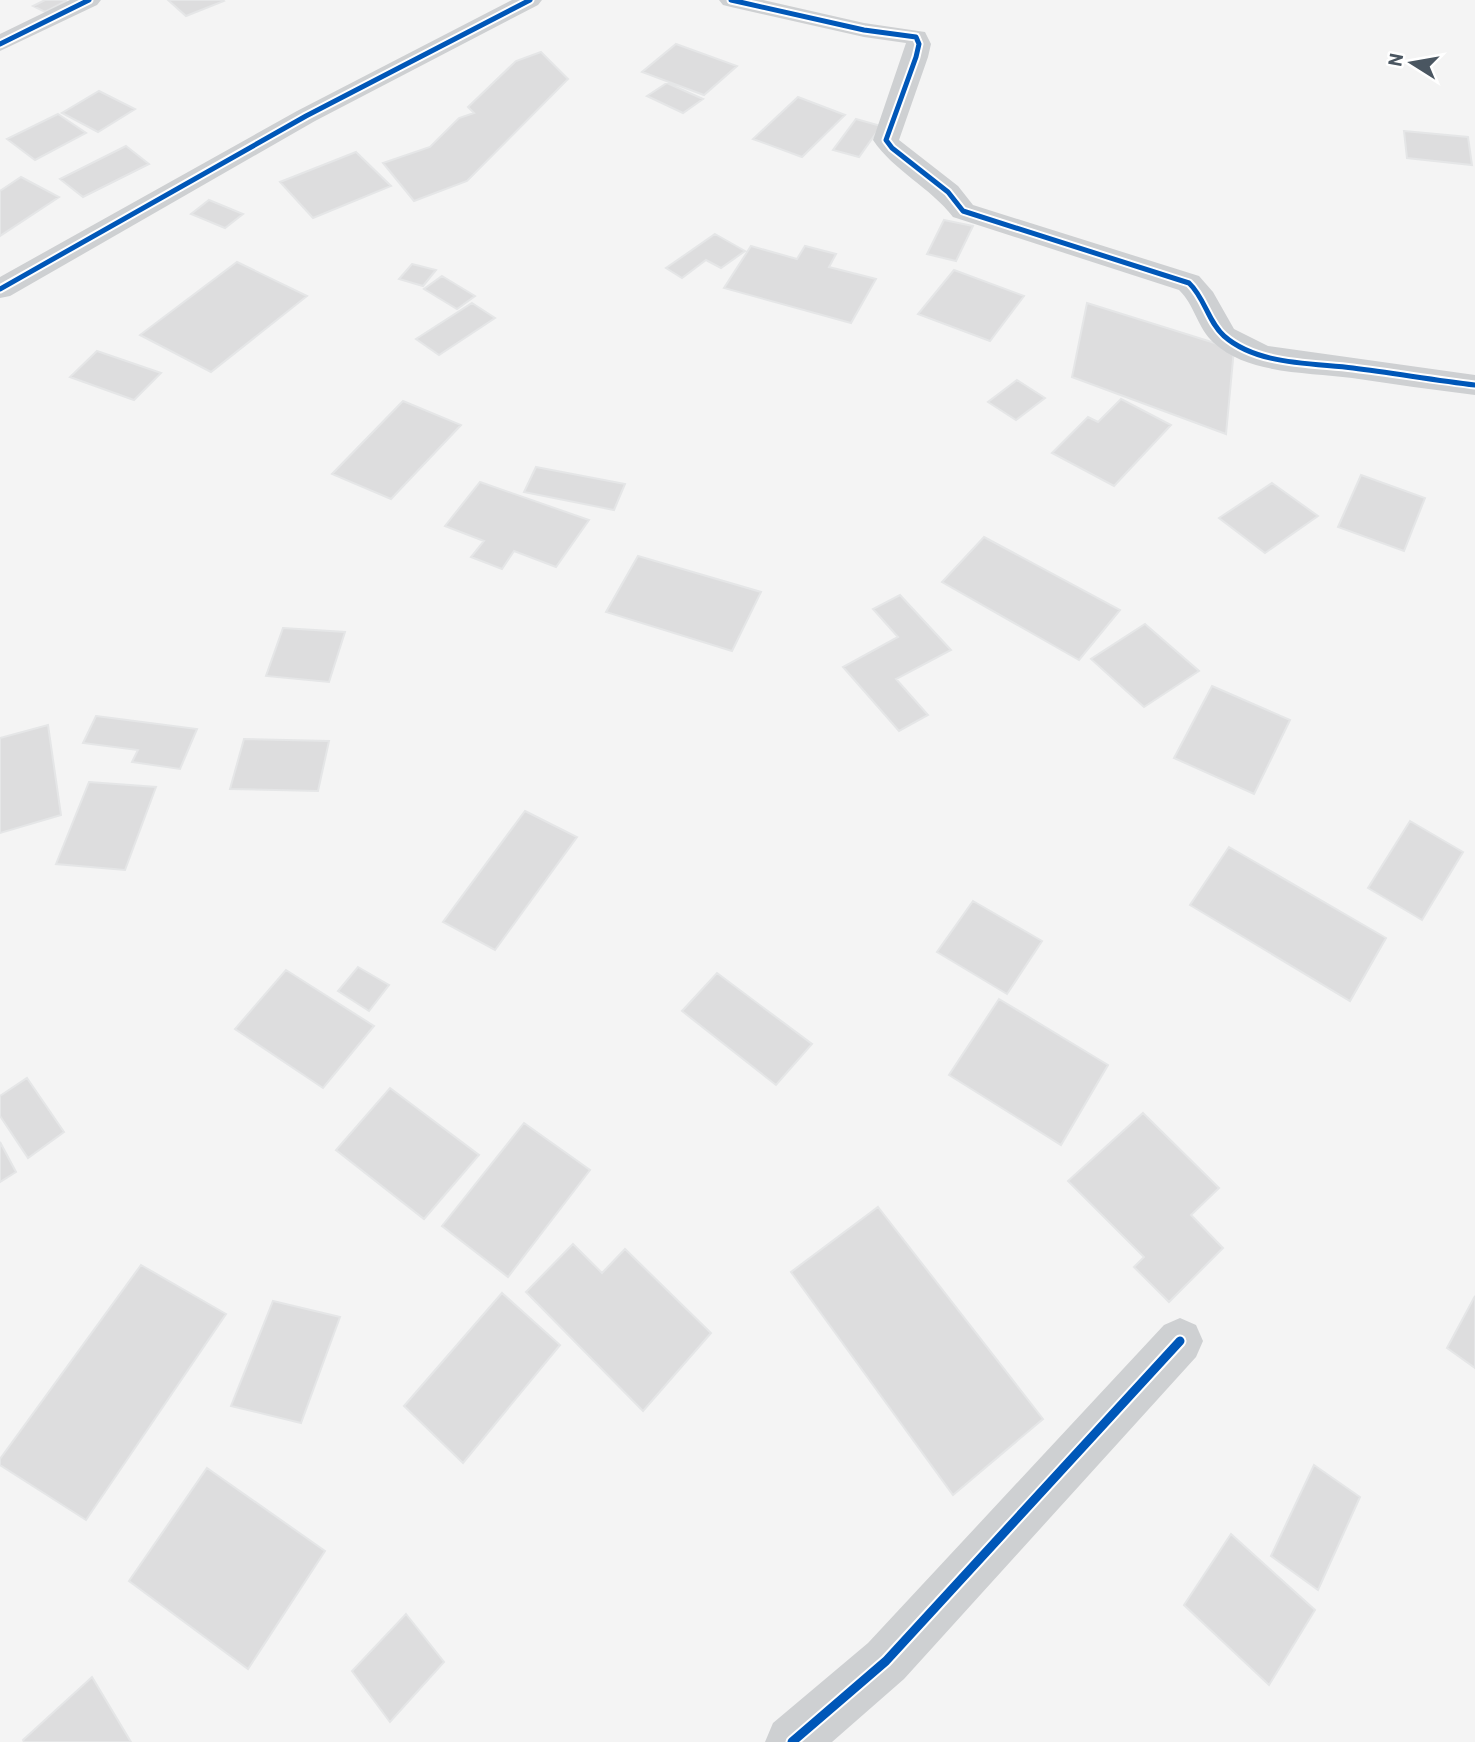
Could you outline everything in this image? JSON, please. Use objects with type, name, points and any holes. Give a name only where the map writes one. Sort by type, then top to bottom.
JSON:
[{"type":"street","points":[[0,44],[89,0]]},
{"type":"street","points":[[0,289],[306,116],[530,0]]},
{"type":"street","points":[[731,0],[864,30],[916,37],[919,44],[916,57],[886,139],[892,148],[948,192],[963,211],[1189,283],[1200,292],[1207,303],[1209,316],[1216,330],[1231,342],[1251,351],[1303,362],[1475,385]]},
{"type":"street","points":[[792,1742],[886,1661],[1180,1341]]},
{"type":"building","points":[[45,0],[66,1],[45,12],[33,6]]},
{"type":"building","points":[[168,0],[223,0],[224,1],[186,16]]},
{"type":"building","points":[[676,44],[737,66],[704,95],[642,72]]},
{"type":"building","points":[[541,52],[568,79],[467,181],[414,201],[383,163],[430,147],[459,118],[474,113],[468,107],[516,61]]},
{"type":"building","points":[[667,83],[703,99],[683,113],[647,96]]},
{"type":"building","points":[[99,91],[135,109],[98,132],[62,113]]},
{"type":"building","points":[[798,97],[845,115],[802,157],[753,139]]},
{"type":"building","points":[[58,114],[86,133],[35,160],[7,139]]},
{"type":"building","points":[[856,119],[881,126],[859,157],[833,150]]},
{"type":"building","points":[[1404,131],[1468,137],[1472,165],[1407,158]]},
{"type":"building","points":[[126,146],[149,164],[83,197],[60,179]]},
{"type":"building","points":[[356,152],[391,186],[313,218],[280,182]]},
{"type":"building","points":[[21,177],[59,197],[0,236],[0,191]]},
{"type":"building","points":[[209,200],[243,214],[225,228],[191,214]]},
{"type":"building","points":[[944,220],[973,226],[956,261],[927,254]]},
{"type":"building","points":[[715,234],[745,251],[721,268],[706,260],[682,278],[666,268]]},
{"type":"building","points":[[751,246],[797,259],[805,246],[836,254],[829,267],[876,279],[851,323],[724,288]]},
{"type":"building","points":[[237,262],[307,296],[211,372],[140,335]]},
{"type":"building","points":[[412,264],[436,270],[423,286],[399,279]]},
{"type":"building","points":[[954,270],[1024,296],[990,341],[918,314]]},
{"type":"building","points":[[442,276],[475,296],[457,309],[424,289]]},
{"type":"building","points":[[472,303],[495,318],[439,355],[416,339]]},
{"type":"building","points":[[1087,303],[1234,349],[1226,434],[1072,377]]},
{"type":"building","points":[[97,351],[161,373],[134,400],[70,377]]},
{"type":"building","points":[[1017,380],[1045,398],[1016,420],[988,402]]},
{"type":"building","points":[[1121,399],[1171,425],[1114,486],[1052,453],[1088,417],[1098,422]]},
{"type":"building","points":[[403,401],[461,425],[391,499],[332,474]]},
{"type":"building","points":[[536,467],[625,484],[614,510],[524,492]]},
{"type":"building","points":[[1361,475],[1425,498],[1404,551],[1338,527]]},
{"type":"building","points":[[480,482],[589,520],[556,567],[514,551],[502,569],[471,557],[484,541],[445,526]]},
{"type":"building","points":[[1272,483],[1318,516],[1265,553],[1219,518]]},
{"type":"building","points":[[984,537],[1120,610],[1079,660],[942,582]]},
{"type":"building","points":[[638,556],[761,592],[732,651],[606,612]]},
{"type":"building","points":[[900,595],[951,650],[896,679],[928,715],[899,731],[843,667],[898,637],[873,609]]},
{"type":"building","points":[[1145,624],[1199,671],[1144,707],[1091,659]]},
{"type":"building","points":[[283,628],[345,632],[329,682],[266,676]]},
{"type":"building","points":[[1212,686],[1290,720],[1254,794],[1174,758]]},
{"type":"building","points":[[96,716],[197,729],[180,769],[132,762],[138,750],[83,743]]},
{"type":"building","points":[[48,725],[61,815],[0,833],[0,738]]},
{"type":"building","points":[[244,739],[329,741],[318,791],[230,789]]},
{"type":"building","points":[[89,782],[156,787],[125,870],[56,864]]},
{"type":"building","points":[[525,811],[577,837],[495,950],[443,922]]},
{"type":"building","points":[[1410,821],[1463,852],[1422,920],[1368,888]]},
{"type":"building","points":[[1229,847],[1386,938],[1350,1001],[1190,905]]},
{"type":"building","points":[[973,901],[1042,941],[1007,994],[937,952]]},
{"type":"building","points":[[358,967],[389,985],[369,1011],[338,991]]},
{"type":"building","points":[[286,970],[374,1026],[323,1088],[235,1029]]},
{"type":"building","points":[[717,973],[812,1044],[776,1085],[682,1011]]},
{"type":"building","points":[[999,999],[1108,1065],[1061,1145],[949,1075]]},
{"type":"building","points":[[27,1078],[64,1132],[28,1158],[0,1116],[0,1096]]},
{"type":"building","points":[[390,1088],[479,1155],[424,1219],[336,1150]]},
{"type":"building","points":[[1143,1113],[1219,1188],[1191,1215],[1223,1248],[1169,1302],[1134,1267],[1144,1257],[1068,1181]]},
{"type":"building","points":[[524,1123],[590,1170],[508,1277],[442,1226]]},
{"type":"building","points":[[0,1142],[16,1172],[0,1182]]},
{"type":"building","points":[[878,1207],[1043,1419],[953,1495],[791,1272]]},
{"type":"building","points":[[573,1244],[602,1273],[625,1249],[711,1333],[643,1411],[526,1292]]},
{"type":"building","points":[[141,1265],[226,1314],[86,1520],[0,1465],[0,1459]]},
{"type":"building","points":[[502,1293],[560,1345],[463,1463],[404,1406]]},
{"type":"building","points":[[1475,1296],[1475,1368],[1447,1348]]},
{"type":"building","points":[[273,1301],[340,1317],[301,1423],[231,1406]]},
{"type":"building","points":[[1314,1465],[1360,1497],[1318,1590],[1271,1556]]},
{"type":"building","points":[[207,1468],[325,1551],[248,1669],[129,1581]]},
{"type":"building","points":[[1231,1534],[1315,1610],[1269,1685],[1184,1605]]},
{"type":"building","points":[[406,1614],[444,1662],[390,1722],[352,1671]]},
{"type":"building","points":[[92,1677],[131,1742],[24,1742],[23,1740]]},
{"type":"cycle path","points":[[0,44],[89,0]]},
{"type":"cycle path","points":[[0,289],[306,116],[530,0]]},
{"type":"cycle path","points":[[731,0],[864,30],[916,37],[919,44],[916,57],[886,140],[892,148],[948,192],[963,211],[1189,283],[1203,299],[1217,329],[1232,342],[1259,354],[1290,361],[1475,385]]},
{"type":"cycle path","points":[[792,1742],[886,1661],[1180,1341]]}]
